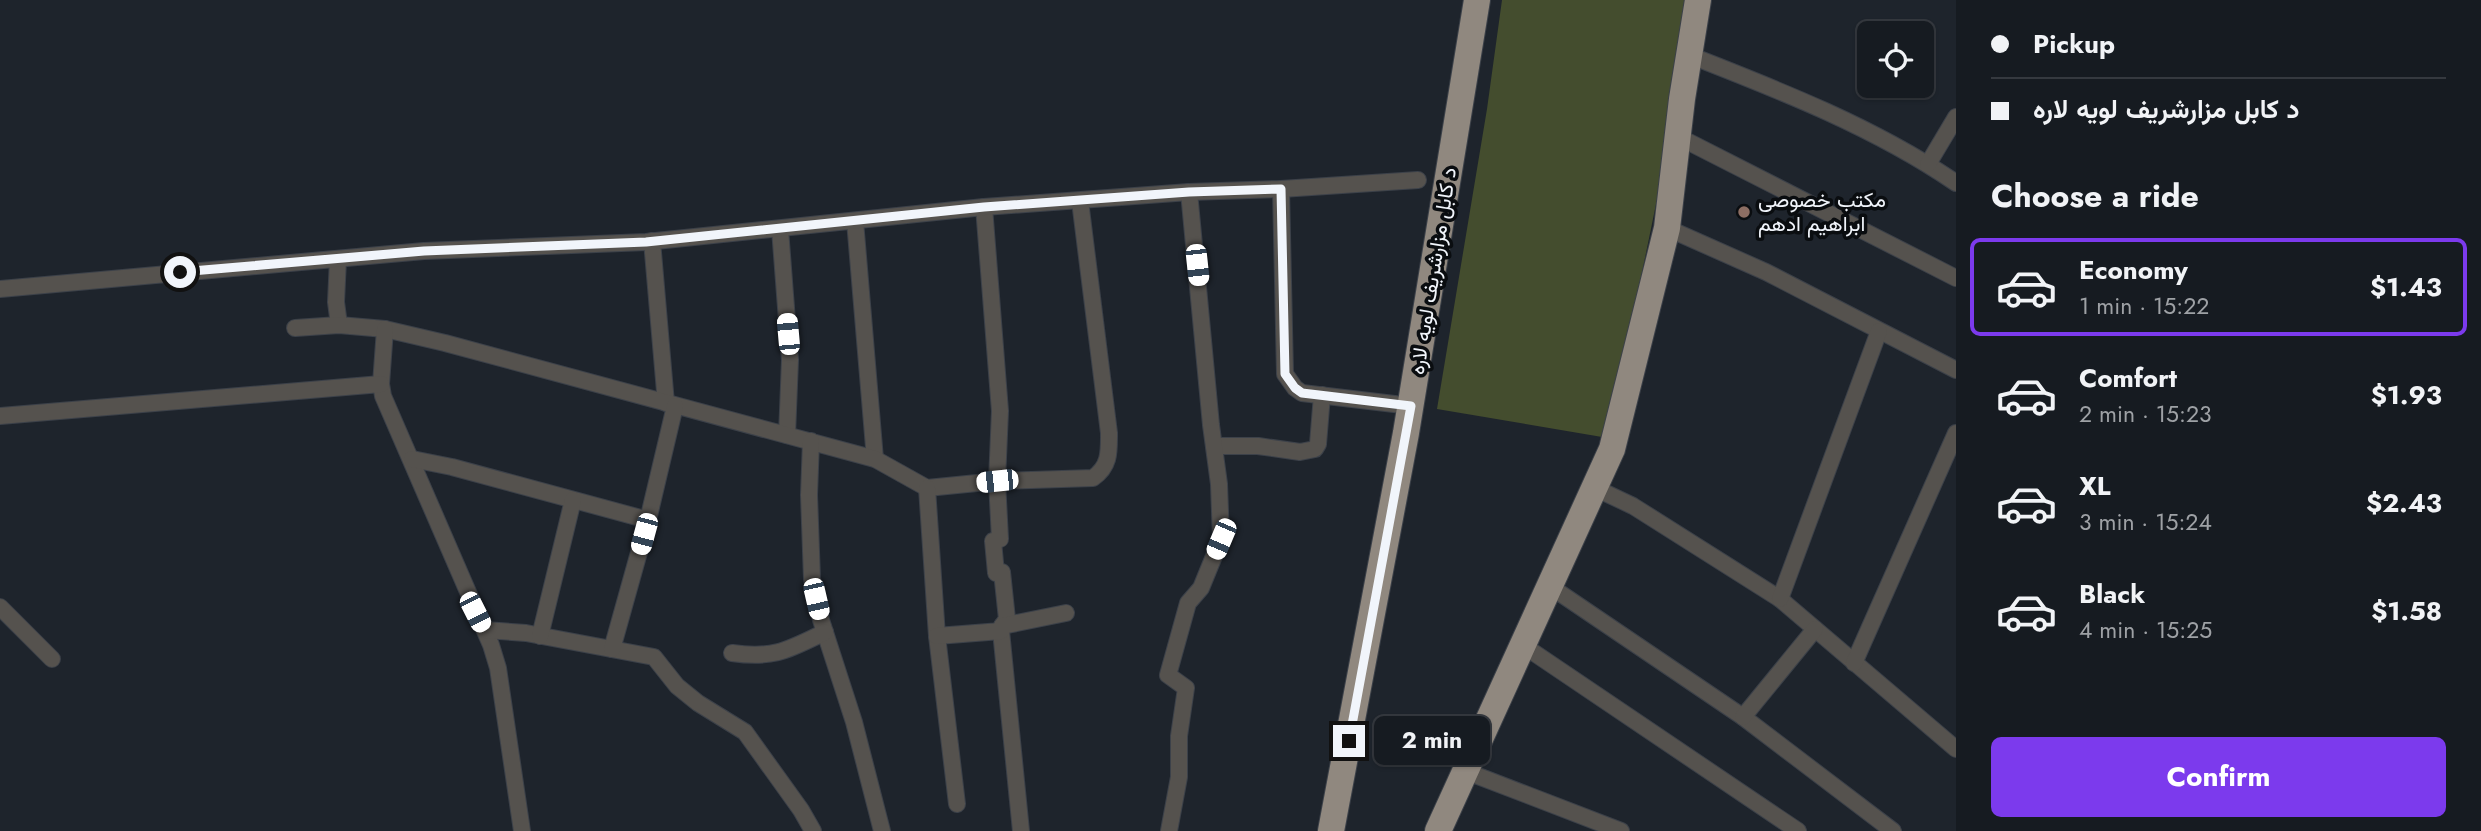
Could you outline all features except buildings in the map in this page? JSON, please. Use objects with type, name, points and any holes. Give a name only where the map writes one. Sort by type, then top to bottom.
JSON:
[{"type":"highway","name":"د کابل مزارشریف لویه لاره","points":[[1331,831],[1411,406],[1477,0]]},
{"type":"highway","points":[[1438,831],[1612,449],[1667,228],[1682,99],[1698,0]]},
{"type":"street","points":[[1689,55],[1793,96],[1928,164],[1956,183]]},
{"type":"street","points":[[1928,164],[1956,117]]},
{"type":"street","points":[[1677,136],[1956,278]]},
{"type":"street","points":[[0,289],[424,251],[652,241],[984,207],[1189,192],[1418,180]]},
{"type":"street","points":[[1281,189],[1285,374],[1302,393],[1411,406]]},
{"type":"street","points":[[1168,831],[1178,777],[1179,736],[1186,688],[1168,675],[1188,603],[1200,589],[1221,539],[1219,484],[1189,192]]},
{"type":"street","points":[[295,328],[339,325],[384,329],[444,342],[875,459],[927,488],[997,481],[1093,478],[1102,472],[1109,460],[1109,433],[1080,201]]},
{"type":"street","points":[[984,207],[1000,411],[997,481],[1000,539],[993,541],[993,549],[996,573],[1002,572],[1007,619],[1002,628],[1021,831]]},
{"type":"street","points":[[855,221],[875,459]]},
{"type":"street","points":[[1667,228],[1766,272],[1956,370]]},
{"type":"street","points":[[780,229],[790,360],[787,435]]},
{"type":"street","points":[[612,649],[648,520],[670,404],[652,241]]},
{"type":"street","points":[[338,259],[339,325]]},
{"type":"street","points":[[384,329],[381,384],[383,396],[485,631],[498,668],[522,831]]},
{"type":"street","points":[[1780,599],[1879,331]]},
{"type":"street","points":[[0,416],[381,384]]},
{"type":"street","points":[[1214,446],[1258,446],[1300,452],[1315,449],[1318,444],[1322,395]]},
{"type":"street","points":[[1854,663],[1956,433]]},
{"type":"street","points":[[811,441],[809,495],[812,579],[825,632],[854,722],[882,831]]},
{"type":"street","points":[[412,459],[452,467],[648,520]]},
{"type":"street","points":[[927,488],[937,636],[957,804]]},
{"type":"street","points":[[1595,488],[1633,506],[1780,599],[1956,749]]},
{"type":"street","points":[[540,636],[573,500]]},
{"type":"street","points":[[1551,587],[1743,718],[1893,831]]},
{"type":"street","points":[[0,607],[52,659]]},
{"type":"street","points":[[937,636],[1002,628],[1066,613]]},
{"type":"street","points":[[1743,718],[1815,629]]},
{"type":"street","points":[[485,631],[540,636],[654,657],[677,686],[698,703],[745,732],[813,831]]},
{"type":"street","points":[[732,653],[770,656],[825,632]]},
{"type":"street","points":[[1524,646],[1798,831]]},
{"type":"street","points":[[1465,771],[1622,831]]},
{"type":"green space","points":[[1502,0],[1687,0],[1670,136],[1608,438],[1437,409],[1487,109]]},
{"type":"place","name":"مکتب خصوصی ابراهیم ادهم","points":[[1744,212]]},
{"type":"route","points":[[180,272],[424,251],[646,242],[984,207],[1189,192],[1281,189],[1285,374],[1302,393],[1411,406],[1349,741]]}]
